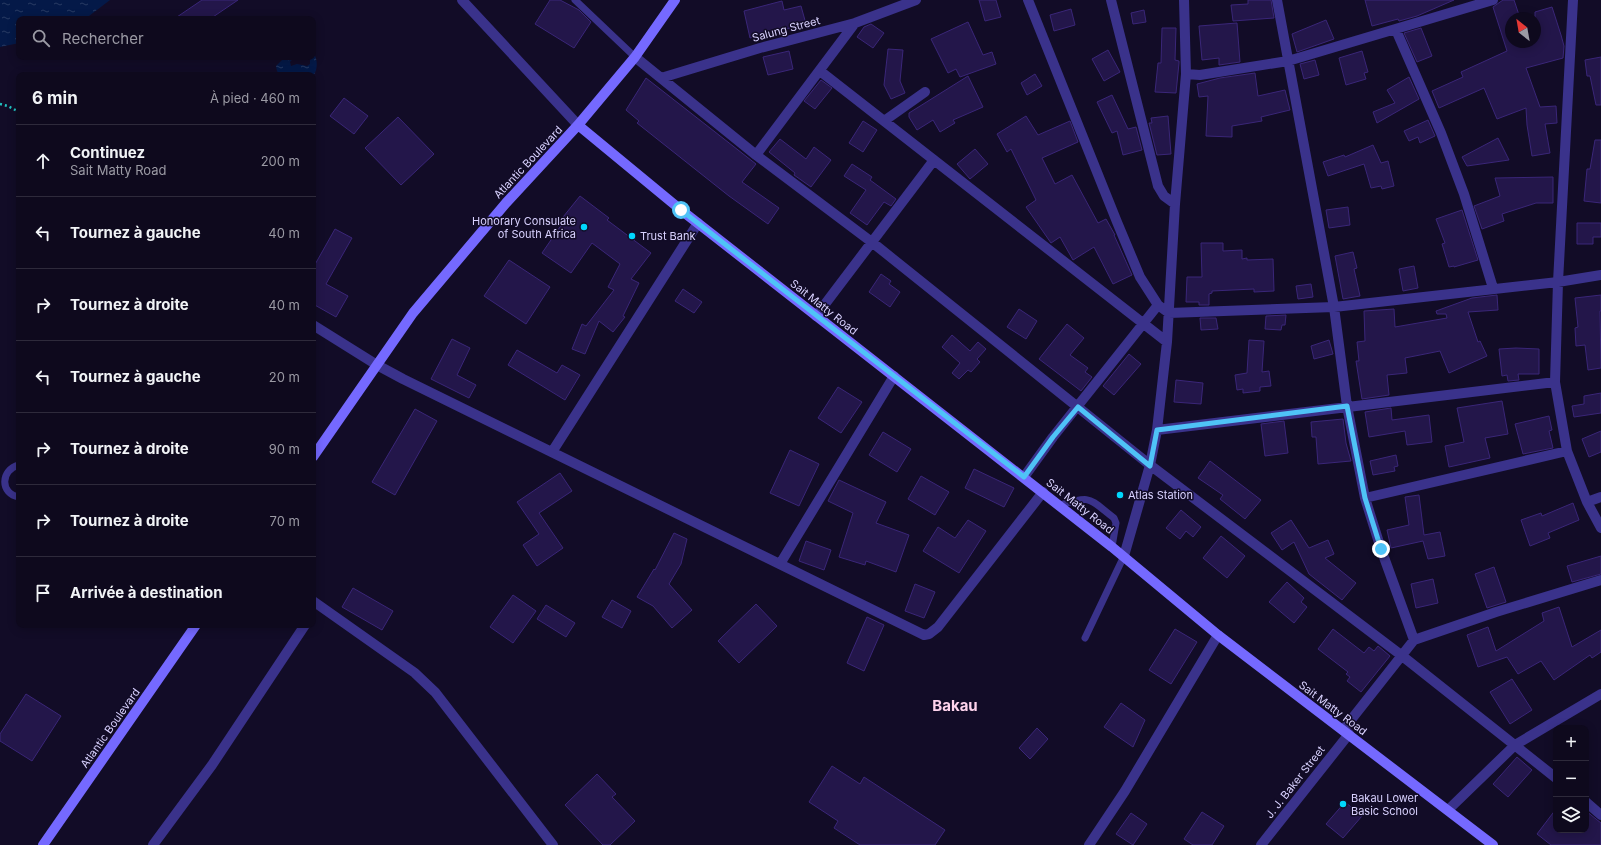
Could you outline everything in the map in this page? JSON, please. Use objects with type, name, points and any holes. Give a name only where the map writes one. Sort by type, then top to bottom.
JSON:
[{"type":"street","points":[[462,0],[578,125]]},
{"type":"street","name":"Atlantic Boulevard","points":[[316,453],[413,313],[506,202],[578,125],[635,57],[675,0]]},
{"type":"street","name":"Salung Street","points":[[661,78],[760,48],[855,23],[903,2],[916,0]]},
{"type":"street","points":[[1028,0],[1140,277],[1158,305],[1169,313],[1334,306],[1558,282],[1601,275]]},
{"type":"street","points":[[1111,0],[1158,186],[1164,196],[1175,204]]},
{"type":"street","points":[[1124,556],[1150,466],[1157,430],[1167,342],[1175,204],[1186,74],[1184,0]]},
{"type":"street","points":[[1277,0],[1334,306],[1347,406],[1365,498],[1381,549],[1414,640],[1496,612],[1601,580]]},
{"type":"street","points":[[1186,74],[1200,75],[1288,61],[1494,0]]},
{"type":"street","points":[[1573,0],[1554,382],[1567,451],[1587,502],[1601,528]]},
{"type":"street","points":[[756,155],[855,23]]},
{"type":"street","points":[[1396,30],[1441,133],[1454,167],[1464,194],[1493,288]]},
{"type":"street","points":[[635,57],[756,155],[873,243],[1150,466],[1401,655],[1553,776]]},
{"type":"street","points":[[820,71],[1167,342]]},
{"type":"street","points":[[884,121],[925,92]]},
{"type":"street","name":"Sait Matty Road","points":[[578,125],[698,223],[1060,505],[1124,556],[1218,635],[1493,845]]},
{"type":"street","points":[[816,316],[873,243],[934,160]]},
{"type":"street","points":[[552,452],[698,223]]},
{"type":"street","points":[[1024,477],[1053,437],[1158,305]]},
{"type":"street","points":[[316,327],[377,365],[924,635],[929,634],[938,627],[1042,492]]},
{"type":"street","points":[[780,564],[894,376]]},
{"type":"street","points":[[1157,430],[1554,382]]},
{"type":"street","points":[[1365,498],[1567,451]]},
{"type":"street","points":[[1587,502],[1601,497]]},
{"type":"street","points":[[316,608],[415,673],[435,692],[456,717],[554,845]]},
{"type":"street","name":"Atlantic Boulevard","points":[[43,845],[194,628]]},
{"type":"street","points":[[153,845],[212,765],[303,628]]},
{"type":"street","points":[[1089,845],[1125,791],[1218,635]]},
{"type":"street","name":"J. J. Baker Street","points":[[1261,845],[1346,732],[1401,655],[1414,640]]},
{"type":"street","points":[[1448,810],[1515,744],[1601,694]]},
{"type":"street","points":[[1589,804],[1601,814]]},
{"type":"lane","points":[[575,0],[635,57]]},
{"type":"lane","points":[[16,466],[12,467],[4,474],[3,484],[8,493],[16,496]]},
{"type":"lane","points":[[1060,505],[1082,498],[1090,500],[1114,518],[1116,522],[1112,547]]},
{"type":"lane","points":[[1085,638],[1124,556]]},
{"type":"path","points":[[0,104],[16,110]]},
{"type":"water","points":[[0,0],[110,0],[89,16],[16,16],[16,44],[0,47]]},
{"type":"water","points":[[316,58],[317,64],[316,72],[278,72],[276,66],[282,60],[292,60],[290,62],[291,66],[297,64],[307,66],[310,64],[310,60],[316,60]]},
{"type":"building","points":[[202,0],[238,0],[214,16],[178,16]]},
{"type":"building","points":[[550,0],[560,0],[579,10],[591,22],[574,48],[535,24]]},
{"type":"building","points":[[979,0],[996,0],[1001,17],[985,21]]},
{"type":"building","points":[[1248,0],[1271,0],[1274,18],[1233,21],[1231,5],[1248,4]]},
{"type":"building","points":[[1365,0],[1454,0],[1417,16],[1372,26]]},
{"type":"building","points":[[1503,0],[1514,0],[1518,12],[1505,12],[1505,45],[1493,7]]},
{"type":"building","points":[[782,1],[784,10],[801,6],[806,24],[750,38],[744,11]]},
{"type":"building","points":[[1552,7],[1564,46],[1563,58],[1526,68],[1540,107],[1556,106],[1557,123],[1545,124],[1550,153],[1532,156],[1526,108],[1497,119],[1484,88],[1439,108],[1432,91],[1463,77],[1461,72],[1507,51],[1506,48],[1541,48],[1541,12],[1535,12]]},
{"type":"building","points":[[1071,9],[1075,25],[1054,31],[1050,15]]},
{"type":"building","points":[[1144,10],[1146,22],[1133,24],[1131,13]]},
{"type":"building","points":[[1326,20],[1334,39],[1297,52],[1292,34]]},
{"type":"building","points":[[968,22],[983,55],[992,52],[996,64],[960,77],[956,69],[948,73],[931,39]]},
{"type":"building","points":[[1237,23],[1240,62],[1219,65],[1219,58],[1202,60],[1199,26]]},
{"type":"building","points":[[871,24],[884,33],[873,48],[857,37],[864,27]]},
{"type":"building","points":[[1162,28],[1176,28],[1175,60],[1179,61],[1179,63],[1176,93],[1155,92],[1158,63],[1161,63]]},
{"type":"building","points":[[1421,28],[1432,56],[1417,62],[1404,33]]},
{"type":"building","points":[[888,49],[903,50],[900,81],[905,93],[891,99],[884,85]]},
{"type":"building","points":[[1108,50],[1120,72],[1104,81],[1092,59]]},
{"type":"building","points":[[789,51],[793,69],[768,75],[763,57]]},
{"type":"building","points":[[1362,51],[1368,72],[1364,73],[1366,79],[1346,85],[1339,58]]},
{"type":"building","points":[[1601,57],[1601,105],[1596,105],[1590,76],[1587,76],[1585,60]]},
{"type":"building","points":[[1315,60],[1319,75],[1304,79],[1300,64]]},
{"type":"building","points":[[1255,73],[1258,96],[1285,90],[1290,110],[1261,117],[1262,121],[1232,126],[1232,137],[1206,136],[1208,96],[1199,97],[1197,84],[1220,78]]},
{"type":"building","points":[[1035,74],[1042,86],[1027,95],[1021,83]]},
{"type":"building","points":[[968,76],[983,107],[953,120],[955,123],[940,132],[933,120],[917,130],[909,117],[909,113]]},
{"type":"building","points":[[1409,77],[1419,99],[1377,123],[1373,112],[1395,103],[1387,90]]},
{"type":"building","points":[[646,78],[756,164],[742,182],[779,208],[768,224],[729,196],[637,123],[639,121],[626,110]]},
{"type":"building","points":[[821,80],[832,88],[815,109],[804,101]]},
{"type":"building","points":[[1112,95],[1128,129],[1136,127],[1142,150],[1123,155],[1117,131],[1112,133],[1097,102]]},
{"type":"building","points":[[344,98],[368,116],[354,134],[330,116]]},
{"type":"building","points":[[1026,116],[1038,135],[1070,121],[1078,142],[1042,158],[1055,184],[1072,175],[1098,223],[1106,219],[1115,235],[1132,275],[1113,284],[1094,247],[1073,260],[1060,237],[1051,243],[1026,207],[1036,200],[1011,149],[1007,152],[997,134]]},
{"type":"building","points":[[1168,116],[1171,154],[1157,155],[1149,123],[1152,123],[1151,118]]},
{"type":"building","points":[[398,117],[434,154],[401,185],[365,148]]},
{"type":"building","points":[[1428,120],[1435,136],[1420,143],[1418,137],[1409,141],[1404,131]]},
{"type":"building","points":[[863,121],[877,130],[863,152],[849,143]]},
{"type":"building","points":[[1498,138],[1509,160],[1467,166],[1462,157]]},
{"type":"building","points":[[780,139],[806,159],[814,147],[831,160],[811,187],[794,175],[795,173],[769,152]]},
{"type":"building","points":[[1595,140],[1601,140],[1601,203],[1584,201],[1587,169],[1590,169]]},
{"type":"building","points":[[1373,145],[1381,163],[1388,161],[1394,186],[1382,189],[1381,186],[1371,188],[1364,164],[1328,176],[1323,162],[1344,155],[1345,157]]},
{"type":"building","points":[[975,149],[988,164],[970,179],[957,164]]},
{"type":"building","points":[[852,164],[872,177],[870,180],[896,199],[891,206],[884,202],[867,225],[850,213],[866,190],[844,176]]},
{"type":"building","points":[[1553,177],[1553,203],[1536,203],[1502,214],[1504,221],[1482,229],[1474,206],[1500,196],[1495,178]]},
{"type":"building","points":[[580,196],[609,218],[607,220],[651,253],[631,279],[639,283],[623,316],[625,317],[613,332],[599,321],[585,354],[572,349],[582,324],[586,326],[614,290],[608,287],[620,264],[592,243],[571,273],[542,253],[562,224],[559,222]]},
{"type":"building","points":[[1348,207],[1350,225],[1329,228],[1326,210]]},
{"type":"building","points":[[1462,210],[1478,260],[1449,267],[1442,244],[1445,243],[1436,219]]},
{"type":"building","points":[[1577,223],[1601,223],[1601,237],[1593,237],[1593,244],[1577,244]]},
{"type":"building","points":[[335,229],[352,238],[326,284],[348,296],[336,317],[316,306],[316,263]]},
{"type":"building","points":[[1201,243],[1223,243],[1223,251],[1242,250],[1242,259],[1273,259],[1274,291],[1254,292],[1254,289],[1212,291],[1212,293],[1209,294],[1209,305],[1199,305],[1199,302],[1186,302],[1187,277],[1202,277]]},
{"type":"building","points":[[1353,252],[1357,268],[1354,269],[1360,296],[1343,299],[1335,256]]},
{"type":"building","points":[[509,260],[550,287],[526,324],[484,296]]},
{"type":"building","points":[[1414,266],[1418,288],[1403,291],[1399,269]]},
{"type":"building","points":[[881,274],[891,281],[889,284],[900,292],[890,307],[869,292]]},
{"type":"building","points":[[1311,284],[1313,297],[1298,299],[1296,286]]},
{"type":"building","points":[[683,289],[702,302],[694,313],[675,301]]},
{"type":"building","points":[[1497,295],[1498,310],[1468,312],[1478,342],[1480,341],[1487,356],[1449,373],[1440,351],[1405,358],[1407,373],[1387,375],[1389,395],[1362,399],[1356,361],[1359,361],[1357,342],[1365,341],[1364,311],[1394,309],[1395,327],[1447,318],[1446,314],[1437,314],[1436,311],[1472,298]]},
{"type":"building","points":[[1601,295],[1601,368],[1588,370],[1585,345],[1576,346],[1575,328],[1578,327],[1575,298]]},
{"type":"building","points":[[1019,309],[1037,321],[1026,339],[1007,327]]},
{"type":"building","points":[[1286,315],[1285,325],[1282,325],[1281,330],[1265,329],[1266,316]]},
{"type":"building","points":[[1200,318],[1216,318],[1218,329],[1201,330]]},
{"type":"building","points":[[1067,324],[1084,338],[1070,355],[1088,368],[1085,372],[1092,377],[1081,391],[1039,359]]},
{"type":"building","points":[[952,335],[970,351],[978,342],[986,349],[977,359],[980,362],[971,372],[968,370],[959,379],[952,373],[960,363],[942,347]]},
{"type":"building","points":[[452,339],[470,348],[457,375],[476,385],[469,398],[431,379]]},
{"type":"building","points":[[1249,340],[1264,341],[1262,372],[1269,371],[1271,386],[1260,387],[1260,391],[1243,393],[1243,389],[1237,390],[1235,375],[1247,373]]},
{"type":"building","points":[[1329,340],[1333,354],[1314,359],[1311,346]]},
{"type":"building","points":[[1499,349],[1539,349],[1539,374],[1518,374],[1519,380],[1508,381],[1507,375],[1502,376]]},
{"type":"building","points":[[517,350],[557,373],[562,365],[580,375],[565,400],[508,365]]},
{"type":"building","points":[[1129,354],[1141,364],[1114,395],[1103,386]]},
{"type":"building","points":[[1176,380],[1203,383],[1201,404],[1174,402]]},
{"type":"building","points":[[838,387],[862,402],[841,433],[818,418]]},
{"type":"building","points":[[1601,393],[1601,413],[1574,417],[1572,406],[1584,404],[1584,396]]},
{"type":"building","points":[[1502,401],[1508,434],[1485,438],[1490,458],[1449,467],[1445,446],[1464,442],[1457,408]]},
{"type":"building","points":[[1391,408],[1392,420],[1429,415],[1432,442],[1407,445],[1405,431],[1369,437],[1365,412]]},
{"type":"building","points":[[415,409],[437,421],[395,495],[372,482]]},
{"type":"building","points":[[1549,416],[1552,430],[1549,431],[1553,448],[1523,454],[1515,424]]},
{"type":"building","points":[[1343,419],[1346,443],[1351,461],[1318,464],[1316,437],[1312,437],[1311,422]]},
{"type":"building","points":[[1284,421],[1288,453],[1265,456],[1261,424]]},
{"type":"building","points":[[1601,431],[1601,452],[1589,457],[1582,439]]},
{"type":"building","points":[[883,432],[911,449],[897,472],[869,455]]},
{"type":"building","points":[[790,450],[819,464],[799,506],[770,493]]},
{"type":"building","points":[[1396,455],[1398,466],[1394,467],[1395,471],[1373,475],[1370,461]]},
{"type":"building","points":[[1210,461],[1261,500],[1245,519],[1220,499],[1223,495],[1198,478]]},
{"type":"building","points":[[974,469],[1014,488],[1004,507],[965,488]]},
{"type":"building","points":[[560,473],[572,491],[539,513],[563,548],[537,566],[523,545],[539,534],[517,502]]},
{"type":"building","points":[[921,476],[949,492],[935,515],[908,499]]},
{"type":"building","points":[[839,480],[886,502],[876,523],[909,535],[896,572],[866,561],[865,565],[839,557],[853,513],[828,501]]},
{"type":"building","points":[[1419,495],[1424,535],[1440,532],[1445,556],[1428,559],[1423,541],[1391,548],[1387,530],[1409,525],[1405,497]]},
{"type":"building","points":[[1573,503],[1579,520],[1548,533],[1550,538],[1530,546],[1521,520],[1541,513],[1542,516]]},
{"type":"building","points":[[1181,510],[1201,527],[1193,537],[1186,531],[1180,539],[1166,528]]},
{"type":"building","points":[[968,520],[986,531],[959,573],[923,551],[938,527],[955,538]]},
{"type":"building","points":[[1291,520],[1309,548],[1328,540],[1334,554],[1325,558],[1356,583],[1342,600],[1309,574],[1294,542],[1282,550],[1271,533]]},
{"type":"building","points":[[674,533],[687,539],[681,564],[669,584],[692,610],[672,628],[653,606],[637,597],[654,569],[655,570]]},
{"type":"building","points":[[1221,536],[1245,556],[1227,578],[1203,558]]},
{"type":"building","points":[[806,541],[831,550],[824,570],[799,561]]},
{"type":"building","points":[[1601,556],[1601,574],[1572,582],[1567,566]]},
{"type":"building","points":[[1494,567],[1506,602],[1487,608],[1475,574]]},
{"type":"building","points":[[1433,579],[1438,603],[1416,608],[1411,584]]},
{"type":"building","points":[[1287,582],[1304,598],[1301,602],[1307,607],[1294,623],[1269,602]]},
{"type":"building","points":[[915,584],[935,592],[924,618],[905,611]]},
{"type":"building","points":[[353,588],[393,611],[382,630],[342,607]]},
{"type":"building","points":[[513,595],[536,611],[513,643],[490,627]]},
{"type":"building","points":[[612,600],[631,611],[622,628],[602,617]]},
{"type":"building","points":[[756,604],[777,626],[739,663],[718,641]]},
{"type":"building","points":[[546,605],[575,623],[566,637],[537,619]]},
{"type":"building","points":[[1559,607],[1572,647],[1601,630],[1601,652],[1592,658],[1590,655],[1554,680],[1541,661],[1518,674],[1507,657],[1478,667],[1467,635],[1488,627],[1496,651],[1544,621],[1542,613]]},
{"type":"building","points":[[867,617],[884,625],[864,671],[847,663]]},
{"type":"building","points":[[1175,629],[1197,642],[1171,684],[1149,670]]},
{"type":"building","points":[[1333,629],[1364,653],[1369,647],[1374,651],[1378,646],[1390,656],[1361,692],[1347,681],[1350,677],[1346,674],[1348,672],[1318,649]]},
{"type":"building","points":[[1512,679],[1532,710],[1510,724],[1490,692]]},
{"type":"building","points":[[26,694],[61,716],[32,761],[0,741],[0,734]]},
{"type":"building","points":[[1121,703],[1145,720],[1133,747],[1104,727]]},
{"type":"building","points":[[1037,728],[1048,739],[1030,759],[1019,748]]},
{"type":"building","points":[[1517,757],[1532,770],[1508,797],[1493,784]]},
{"type":"building","points":[[832,766],[860,784],[864,777],[945,830],[935,845],[860,845],[834,828],[838,821],[809,802]]},
{"type":"building","points":[[597,774],[616,794],[612,797],[635,821],[610,845],[603,845],[565,805]]},
{"type":"building","points":[[1345,802],[1362,816],[1343,838],[1326,824]]},
{"type":"building","points":[[1202,812],[1224,826],[1212,845],[1193,845],[1184,839]]},
{"type":"building","points":[[1131,813],[1147,824],[1133,845],[1116,834]]},
{"type":"building","points":[[1553,813],[1553,833],[1589,833],[1589,813],[1601,823],[1601,845],[1551,845],[1537,834]]},
{"type":"place","name":"Honorary Consulate of South Africa","points":[[584,227]]},
{"type":"place","name":"Trust Bank","points":[[632,236]]},
{"type":"place","name":"Atlas Station","points":[[1120,495]]},
{"type":"place","name":"Bakau Lower Basic School","points":[[1343,804]]},
{"type":"district","name":"Bakau","points":[[955,706]]},
{"type":"route","points":[[681,210],[1024,477],[1053,437],[1078,407],[1150,466],[1157,430],[1347,406],[1365,498],[1381,549]]}]
